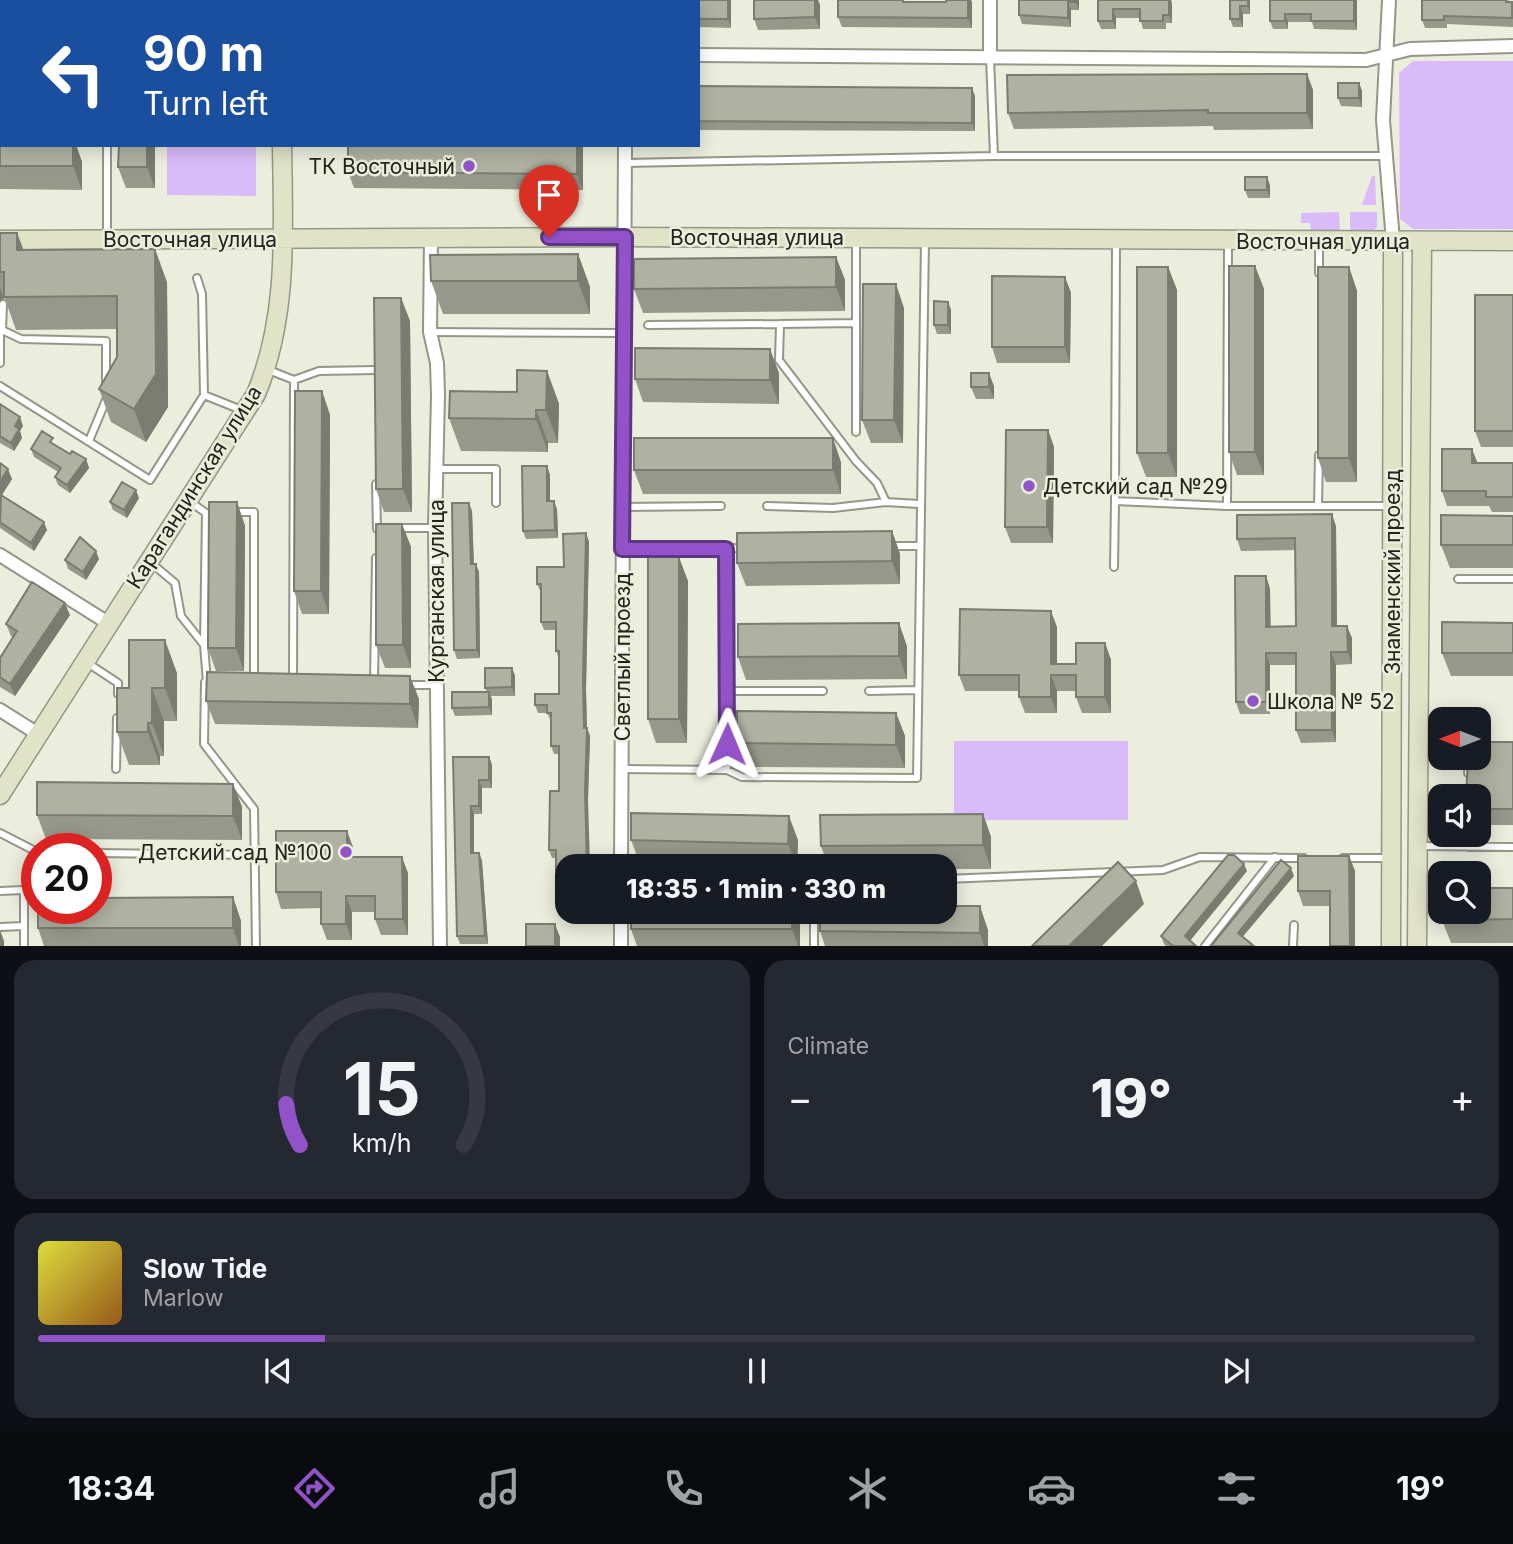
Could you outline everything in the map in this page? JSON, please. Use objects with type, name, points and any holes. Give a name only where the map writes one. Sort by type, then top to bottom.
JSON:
[{"type":"main road","name":"Карагандинская улица","points":[[0,795],[245,411],[266,369],[276,337],[283,239],[282,147]]},
{"type":"main road","name":"Восточная улица","points":[[2,244],[107,239],[431,237],[1513,241]]},
{"type":"main road","name":"Знаменский проезд","points":[[1391,946],[1393,241]]},
{"type":"main road","name":"Знаменский проезд","points":[[1417,946],[1422,241]]},
{"type":"main road","points":[[1393,412],[1421,412]]},
{"type":"main road","points":[[1392,590],[1420,590]]},
{"type":"street","points":[[990,0],[990,58]]},
{"type":"street","points":[[1390,0],[1384,85],[1384,156],[1393,241]]},
{"type":"street","points":[[700,55],[1366,60],[1410,49],[1513,46]]},
{"type":"street","name":"Светлый проезд","points":[[621,854],[625,147]]},
{"type":"street","name":"Курганская улица","points":[[431,237],[430,332],[437,363],[438,395],[435,528],[440,946]]},
{"type":"street","points":[[0,555],[108,623]]},
{"type":"street","points":[[0,710],[38,734]]},
{"type":"street","points":[[621,924],[621,946]]},
{"type":"lane","points":[[990,58],[994,156]]},
{"type":"lane","points":[[107,147],[107,239]]},
{"type":"lane","points":[[625,163],[994,156],[1384,156]]},
{"type":"lane","points":[[856,237],[856,432]]},
{"type":"lane","points":[[621,769],[727,770],[742,777],[917,778],[925,238]]},
{"type":"lane","points":[[1114,567],[1116,239]]},
{"type":"lane","points":[[1227,506],[1228,240]]},
{"type":"lane","points":[[1319,241],[1319,286]]},
{"type":"lane","points":[[0,386],[150,480],[204,395],[202,295],[197,278]]},
{"type":"lane","points":[[0,363],[3,304]]},
{"type":"lane","points":[[648,325],[856,323]]},
{"type":"lane","points":[[780,324],[779,360],[856,461],[877,483],[886,502]]},
{"type":"lane","points":[[1,330],[21,339],[106,341],[106,405],[89,441]]},
{"type":"lane","points":[[430,332],[623,333]]},
{"type":"lane","points":[[376,358],[376,383]]},
{"type":"lane","points":[[766,360],[779,360]]},
{"type":"lane","points":[[266,369],[294,380],[319,371],[376,370]]},
{"type":"lane","points":[[293,683],[294,380]]},
{"type":"lane","points":[[204,395],[245,411]]},
{"type":"lane","points":[[438,395],[452,396]]},
{"type":"lane","points":[[1318,451],[1318,506]]},
{"type":"lane","points":[[435,469],[496,469],[496,503]]},
{"type":"lane","points":[[376,476],[376,541]]},
{"type":"lane","points":[[187,500],[206,513],[218,513]]},
{"type":"lane","points":[[1115,501],[1227,506],[1392,506]]},
{"type":"lane","points":[[767,506],[833,508],[886,502],[919,504]]},
{"type":"lane","points":[[623,507],[721,506]]},
{"type":"lane","points":[[230,512],[254,512],[254,682]]},
{"type":"lane","points":[[206,513],[204,744],[254,809],[256,946]]},
{"type":"lane","points":[[377,528],[435,528]]},
{"type":"lane","points":[[878,546],[919,546]]},
{"type":"lane","points":[[622,549],[754,548]]},
{"type":"lane","points":[[726,549],[727,770]]},
{"type":"lane","points":[[374,684],[376,554]]},
{"type":"lane","points":[[149,560],[175,583],[181,616],[204,645]]},
{"type":"lane","points":[[1458,579],[1513,579]]},
{"type":"lane","points":[[84,661],[118,682],[116,769]]},
{"type":"lane","points":[[205,682],[217,682]]},
{"type":"lane","points":[[242,682],[267,683]]},
{"type":"lane","points":[[280,683],[306,683]]},
{"type":"lane","points":[[360,684],[386,684]]},
{"type":"lane","points":[[399,685],[436,685]]},
{"type":"lane","points":[[869,691],[917,690]]},
{"type":"lane","points":[[728,691],[823,691]]},
{"type":"lane","points":[[1468,784],[1469,770]]},
{"type":"lane","points":[[0,833],[21,844]]},
{"type":"lane","points":[[1419,846],[1428,846]]},
{"type":"lane","points":[[1491,847],[1513,847]]},
{"type":"lane","points":[[112,853],[255,855]]},
{"type":"lane","points":[[957,879],[1163,870],[1200,857],[1315,858]]},
{"type":"lane","points":[[1205,946],[1275,857]]},
{"type":"lane","points":[[1329,858],[1391,858]]},
{"type":"lane","points":[[1112,882],[1121,873]]},
{"type":"lane","points":[[0,891],[24,890],[24,946]]},
{"type":"lane","points":[[814,924],[814,946]]},
{"type":"lane","points":[[1293,946],[1294,925]]},
{"type":"lane","points":[[0,927],[24,926]]},
{"type":"shaded area","points":[[1413,61],[1513,61],[1513,229],[1413,229],[1400,219],[1399,73]]},
{"type":"shaded area","points":[[167,147],[256,147],[256,196],[167,195]]},
{"type":"shaded area","points":[[1372,176],[1375,176],[1376,205],[1362,205]]},
{"type":"shaded area","points":[[1339,212],[1340,231],[1311,231],[1310,223],[1301,223],[1301,213]]},
{"type":"shaded area","points":[[1350,212],[1377,212],[1377,227],[1373,231],[1350,231]]},
{"type":"shaded area","points":[[954,741],[1128,741],[1128,820],[954,820]]},
{"type":"building","points":[[700,0],[728,0],[728,19],[700,19]]},
{"type":"building","points":[[754,0],[815,0],[815,17],[754,19]]},
{"type":"building","points":[[838,0],[968,0],[968,18],[838,17]]},
{"type":"building","points":[[1019,0],[1076,2],[1068,2],[1068,18],[1019,15]]},
{"type":"building","points":[[1098,0],[1169,0],[1169,15],[1163,15],[1163,21],[1140,21],[1140,9],[1113,9],[1113,21],[1098,21]]},
{"type":"building","points":[[1230,0],[1248,0],[1248,6],[1240,6],[1240,19],[1230,19]]},
{"type":"building","points":[[1270,0],[1354,0],[1354,21],[1311,21],[1311,14],[1285,14],[1285,21],[1270,21]]},
{"type":"building","points":[[1422,0],[1506,0],[1512,2],[1512,18],[1444,16],[1444,20],[1422,20]]},
{"type":"building","points":[[1307,74],[1307,113],[1208,113],[1208,110],[1008,113],[1007,75]]},
{"type":"building","points":[[1338,83],[1359,83],[1359,98],[1338,98]]},
{"type":"building","points":[[700,86],[972,88],[972,123],[700,121]]},
{"type":"building","points":[[0,147],[73,147],[73,166],[0,166]]},
{"type":"building","points":[[119,147],[147,147],[147,167],[118,167]]},
{"type":"building","points":[[348,147],[577,147],[577,174],[348,172]]},
{"type":"building","points":[[1245,177],[1267,177],[1267,190],[1245,190]]},
{"type":"building","points":[[0,233],[17,233],[17,250],[155,249],[156,374],[134,409],[99,389],[117,357],[117,296],[4,297],[4,272],[0,272]]},
{"type":"building","points":[[578,254],[578,281],[431,281],[430,255]]},
{"type":"building","points":[[836,257],[836,287],[634,289],[634,259]]},
{"type":"building","points":[[1229,266],[1255,266],[1255,452],[1229,452]]},
{"type":"building","points":[[1137,267],[1168,267],[1168,453],[1137,453]]},
{"type":"building","points":[[1318,267],[1349,267],[1349,458],[1318,458]]},
{"type":"building","points":[[992,276],[1065,277],[1065,347],[992,347]]},
{"type":"building","points":[[863,284],[896,284],[894,420],[862,420]]},
{"type":"building","points":[[1475,295],[1513,295],[1513,431],[1475,431]]},
{"type":"building","points":[[374,298],[401,298],[403,489],[376,489]]},
{"type":"building","points":[[934,301],[948,302],[948,325],[934,325]]},
{"type":"building","points":[[635,348],[770,349],[770,380],[635,379]]},
{"type":"building","points":[[517,370],[547,371],[546,410],[536,410],[536,419],[449,418],[450,391],[517,392]]},
{"type":"building","points":[[971,373],[989,373],[989,387],[971,387]]},
{"type":"building","points":[[295,391],[322,391],[321,591],[294,591]]},
{"type":"building","points":[[0,404],[20,417],[15,426],[19,429],[11,443],[0,436]]},
{"type":"building","points":[[1006,430],[1048,430],[1047,527],[1005,527]]},
{"type":"building","points":[[42,431],[53,438],[50,442],[70,454],[72,451],[86,459],[67,485],[55,477],[61,468],[31,449]]},
{"type":"building","points":[[634,438],[833,438],[833,470],[634,470]]},
{"type":"building","points":[[1442,449],[1472,449],[1472,463],[1513,463],[1513,497],[1486,497],[1486,491],[1442,491]]},
{"type":"building","points":[[0,463],[8,469],[0,482]]},
{"type":"building","points":[[522,466],[547,466],[547,501],[554,501],[555,530],[523,531]]},
{"type":"building","points":[[122,482],[136,490],[124,510],[110,502]]},
{"type":"building","points":[[1,495],[44,522],[31,543],[0,522]]},
{"type":"building","points":[[209,502],[237,502],[236,648],[208,648]]},
{"type":"building","points":[[452,503],[469,503],[471,564],[476,564],[477,650],[454,650]]},
{"type":"building","points":[[1332,514],[1332,626],[1347,626],[1348,652],[1331,652],[1332,730],[1296,730],[1296,653],[1266,653],[1266,702],[1236,702],[1235,576],[1266,576],[1266,627],[1296,626],[1295,538],[1237,539],[1237,515]]},
{"type":"building","points":[[1441,515],[1513,516],[1513,545],[1441,545]]},
{"type":"building","points":[[376,524],[402,524],[403,645],[376,645]]},
{"type":"building","points":[[892,531],[892,561],[737,563],[737,533]]},
{"type":"building","points":[[586,533],[583,681],[584,728],[587,728],[587,854],[556,854],[556,850],[549,850],[550,791],[559,791],[559,746],[551,746],[551,713],[547,713],[547,705],[535,705],[535,694],[559,694],[559,651],[556,651],[556,622],[541,622],[541,584],[537,584],[537,567],[564,567],[563,534]]},
{"type":"building","points":[[80,537],[96,551],[83,572],[65,560]]},
{"type":"building","points":[[648,557],[679,557],[679,719],[648,719]]},
{"type":"building","points":[[32,582],[65,603],[10,684],[0,677],[0,658],[17,631],[6,624]]},
{"type":"building","points":[[960,609],[1051,611],[1051,664],[1076,664],[1076,643],[1105,643],[1105,697],[1076,697],[1076,675],[1051,675],[1051,697],[1019,697],[1019,675],[959,675]]},
{"type":"building","points":[[1442,622],[1513,623],[1513,653],[1442,653]]},
{"type":"building","points":[[899,623],[899,656],[738,657],[738,624]]},
{"type":"building","points":[[129,640],[165,640],[165,688],[152,688],[152,723],[148,723],[148,732],[117,732],[117,688],[129,688]]},
{"type":"building","points":[[485,668],[512,668],[512,687],[485,688]]},
{"type":"building","points":[[207,672],[410,676],[410,704],[206,701]]},
{"type":"building","points":[[452,692],[489,692],[489,707],[452,708]]},
{"type":"building","points":[[737,711],[896,713],[896,745],[737,743]]},
{"type":"building","points":[[1491,742],[1513,742],[1513,809],[1491,809],[1491,784],[1467,784],[1467,770],[1491,770]]},
{"type":"building","points":[[453,757],[489,757],[489,780],[479,780],[479,806],[471,806],[471,853],[479,853],[485,936],[457,936]]},
{"type":"building","points":[[37,782],[233,784],[233,816],[37,815]]},
{"type":"building","points":[[631,813],[789,816],[788,844],[631,840]]},
{"type":"building","points":[[983,814],[983,845],[821,846],[820,815]]},
{"type":"building","points":[[276,831],[347,831],[347,857],[402,857],[403,919],[375,919],[375,896],[346,896],[346,924],[321,924],[321,892],[276,892]]},
{"type":"building","points":[[1228,855],[1234,855],[1244,864],[1185,936],[1196,946],[1173,946],[1161,936]]},
{"type":"building","points":[[1298,856],[1349,856],[1350,946],[1330,946],[1330,891],[1298,891]]},
{"type":"building","points":[[1281,860],[1291,868],[1238,933],[1254,946],[1211,946]]},
{"type":"building","points":[[1118,862],[1136,881],[1069,946],[1032,946]]},
{"type":"building","points":[[1491,888],[1513,888],[1513,919],[1491,919]]},
{"type":"building","points":[[233,897],[233,928],[38,928],[38,924],[112,924],[112,898]]},
{"type":"building","points":[[957,906],[980,906],[980,933],[820,931],[820,924],[957,924]]},
{"type":"building","points":[[526,924],[555,924],[555,946],[526,946]]},
{"type":"building","points":[[631,924],[792,924],[792,929],[631,929]]},
{"type":"place","name":"ТК Восточный","points":[[469,166]]},
{"type":"place","name":"Детский сад №29","points":[[1029,486]]},
{"type":"place","name":"Школа № 52","points":[[1253,701]]},
{"type":"place","name":"Детский сад №100","points":[[346,852]]},
{"type":"route","points":[[549,237],[625,237],[622,549],[726,549],[727,744]]}]
